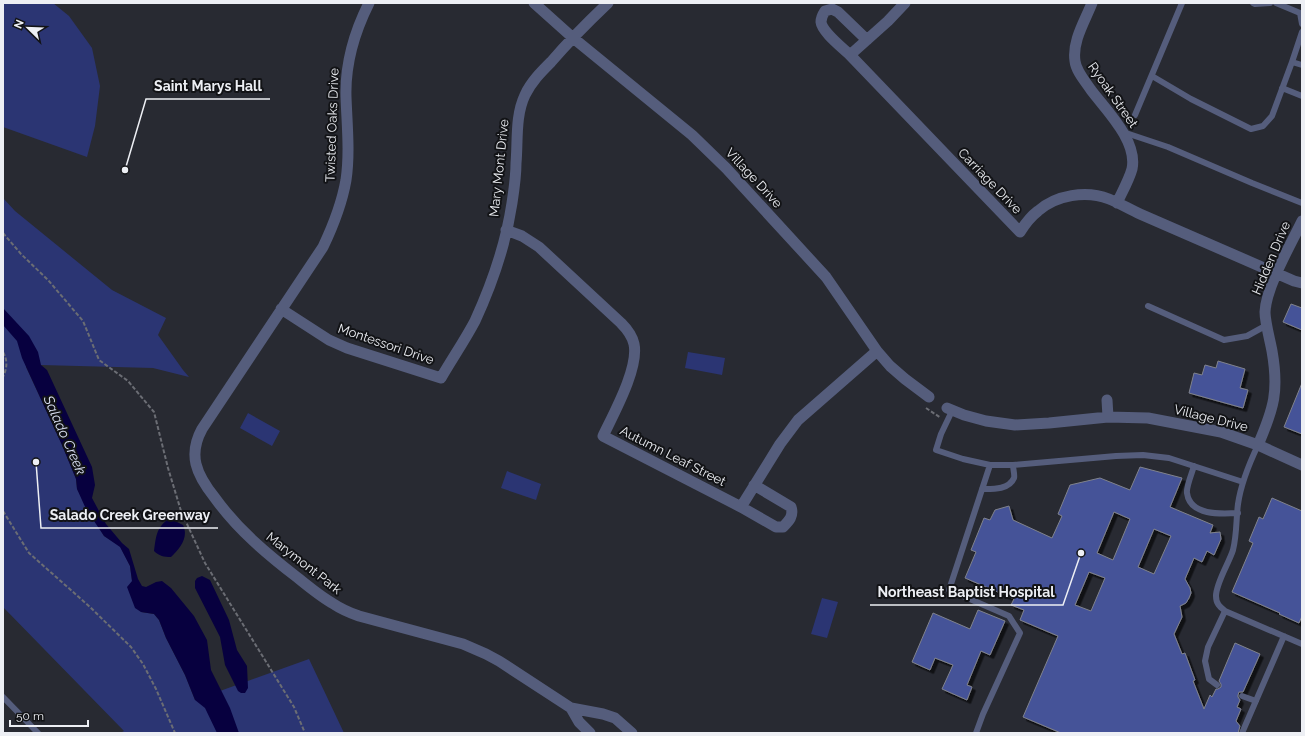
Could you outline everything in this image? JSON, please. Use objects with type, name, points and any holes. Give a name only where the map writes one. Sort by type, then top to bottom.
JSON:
[{"type":"street","name":"Twisted Oaks Drive","points":[[244,367],[323,247],[332,228],[346,180],[348,145],[346,97],[349,58],[354,38],[369,3]]},
{"type":"street","name":"Village Drive","points":[[534,3],[572,38],[692,135],[726,168],[826,277],[877,351],[890,366],[905,380],[929,397]]},
{"type":"street","name":"Mary Mont Drive","points":[[441,378],[474,321],[491,283],[502,250],[513,198],[520,107],[529,86],[572,38],[608,3]]},
{"type":"street","points":[[850,55],[905,3]]},
{"type":"street","name":"Ryoak Street","points":[[1092,3],[1077,38],[1075,51],[1076,67],[1086,83],[1123,132],[1130,146],[1132,168],[1117,203]]},
{"type":"street","name":"Carriage Drive","points":[[867,40],[838,12],[832,9],[825,11],[822,15],[821,22],[824,30],[850,55],[1020,232],[1029,219],[1049,203],[1061,198],[1085,194],[1102,197],[1294,281],[1302,283]]},
{"type":"street","name":"Hidden Drive","points":[[1258,446],[1271,414],[1276,381],[1265,312],[1268,294],[1302,221]]},
{"type":"street","name":"Autumn Leaf Street","points":[[506,230],[522,236],[539,247],[621,323],[632,337],[634,344],[632,369],[603,436],[741,507],[776,527],[783,527],[792,517],[792,507],[754,485]]},
{"type":"street","name":"Montessori Drive","points":[[281,309],[329,340],[348,348],[441,378]]},
{"type":"street","points":[[741,507],[788,432],[798,420],[877,351]]},
{"type":"street","name":"Marymont Park","points":[[244,367],[202,429],[195,445],[194,453],[196,464],[205,486],[224,511],[247,536],[273,559],[333,604],[347,612],[463,644],[480,651],[499,661],[571,708],[615,718],[632,733]]},
{"type":"street","points":[[1107,400],[1108,417]]},
{"type":"street","name":"Village Drive","points":[[949,410],[986,421],[1015,425],[1108,417],[1148,418],[1220,432],[1302,465]]},
{"type":"street","name":"Marymont Park","points":[[571,708],[579,722],[590,733]]},
{"type":"lane","points":[[1135,115],[1182,3]]},
{"type":"lane","points":[[1253,3],[1270,3]]},
{"type":"lane","points":[[1276,3],[1300,12],[1302,24]]},
{"type":"lane","points":[[1152,76],[1191,99],[1251,129],[1263,126],[1272,116],[1302,32]]},
{"type":"lane","points":[[1292,62],[1302,65]]},
{"type":"lane","points":[[1282,88],[1302,96]]},
{"type":"lane","points":[[1123,132],[1168,147],[1302,203]]},
{"type":"lane","points":[[1148,306],[1224,340],[1247,336],[1267,325]]},
{"type":"lane","points":[[949,410],[936,450],[963,459],[990,465],[1013,465],[1143,455],[1169,458],[1243,482]]},
{"type":"lane","points":[[1258,446],[1247,468],[1243,482],[1238,503],[1237,527],[1233,549],[1216,596],[1218,605],[1225,611],[1302,644]]},
{"type":"lane","points":[[976,733],[983,714],[1020,633],[1009,616],[949,590],[990,465]]},
{"type":"lane","points":[[982,489],[996,489],[1008,486],[1014,478],[1013,465]]},
{"type":"lane","points":[[1194,466],[1186,492],[1189,502],[1201,511],[1219,514],[1238,513]]},
{"type":"lane","points":[[1217,685],[1209,679],[1205,661],[1208,647],[1225,611]]},
{"type":"lane","points":[[1242,733],[1284,636]]},
{"type":"lane","points":[[1242,696],[1256,701]]},
{"type":"lane","points":[[3,697],[38,733]]},
{"type":"path","points":[[3,233],[21,254],[48,280],[83,321],[98,360],[128,381],[154,412],[168,468],[181,511],[205,563],[294,707],[305,733]]},
{"type":"path","points":[[3,352],[7,360],[6,370],[3,377]]},
{"type":"path","points":[[929,397],[924,406],[939,417],[942,418],[949,410]]},
{"type":"path","points":[[3,511],[29,553],[90,607],[131,647],[143,664],[156,689],[175,733]]},
{"type":"shaded area","points":[[3,3],[53,3],[69,16],[92,48],[100,86],[95,126],[87,157],[3,127]]},
{"type":"shaded area","points":[[3,198],[15,211],[112,290],[166,318],[158,335],[189,377],[153,368],[41,365],[26,367],[62,445],[76,479],[77,489],[104,536],[120,546],[130,566],[132,581],[141,612],[154,614],[159,620],[195,700],[309,659],[344,733],[120,733],[124,731],[3,607]]},
{"type":"shaded area","points":[[688,352],[725,358],[722,375],[685,368]]},
{"type":"shaded area","points":[[248,413],[280,431],[272,446],[240,428]]},
{"type":"shaded area","points":[[507,471],[541,484],[536,500],[501,488]]},
{"type":"shaded area","points":[[822,598],[838,602],[827,638],[811,634]]},
{"type":"water","name":"Salado Creek","points":[[3,308],[29,336],[38,352],[41,365],[47,370],[92,467],[95,485],[92,498],[106,524],[129,549],[138,579],[142,586],[146,587],[162,581],[171,588],[194,616],[207,640],[211,670],[230,708],[239,733],[217,733],[205,708],[195,700],[159,620],[154,614],[141,612],[135,608],[127,587],[132,581],[130,566],[120,547],[104,536],[86,509],[77,489],[76,479],[22,358],[17,341],[3,325]]},
{"type":"water","points":[[167,520],[173,520],[183,525],[185,529],[183,542],[171,557],[162,556],[154,551],[156,537],[163,523]]},
{"type":"water","points":[[202,576],[210,580],[229,620],[237,650],[247,666],[248,688],[245,693],[238,691],[225,665],[220,637],[195,588],[195,581],[197,578]]},
{"type":"building","points":[[1291,304],[1302,308],[1302,330],[1283,322]]},
{"type":"building","points":[[1218,361],[1245,369],[1240,388],[1248,390],[1243,408],[1189,393],[1194,373],[1202,375],[1205,365],[1216,368]]},
{"type":"building","points":[[1302,383],[1302,434],[1284,427]]},
{"type":"building","points":[[1140,467],[1182,478],[1170,507],[1213,525],[1210,533],[1220,532],[1221,539],[1214,555],[1207,551],[1202,562],[1194,558],[1185,579],[1191,593],[1186,603],[1180,606],[1182,617],[1174,634],[1182,654],[1185,653],[1195,680],[1193,681],[1204,709],[1210,695],[1212,697],[1216,689],[1221,687],[1219,681],[1235,643],[1260,654],[1243,692],[1239,692],[1238,695],[1240,700],[1237,707],[1241,709],[1236,721],[1240,726],[1238,733],[1061,733],[1023,717],[1058,636],[1020,620],[1024,610],[1011,605],[1014,599],[965,578],[976,552],[971,550],[984,518],[990,520],[995,510],[1009,506],[1013,520],[1052,538],[1062,516],[1058,514],[1070,485],[1100,478],[1130,490]],"holes":[[[1114,512],[1130,519],[1113,560],[1097,553]],[[1154,529],[1171,536],[1154,574],[1138,567]],[[1089,572],[1105,578],[1091,611],[1075,605]]]},
{"type":"building","points":[[1272,498],[1302,511],[1302,616],[1299,623],[1232,592],[1253,543],[1249,541],[1259,517],[1263,519]]},
{"type":"building","points":[[978,610],[1005,621],[990,655],[981,651],[967,685],[972,687],[967,700],[942,689],[953,665],[935,658],[930,670],[912,662],[933,613],[970,629]]},
{"type":"place","name":"Saint Marys Hall","points":[[125,170]]},
{"type":"place","name":"Salado Creek Greenway","points":[[36,462]]},
{"type":"place","name":"Northeast Baptist Hospital","points":[[1081,553]]}]
